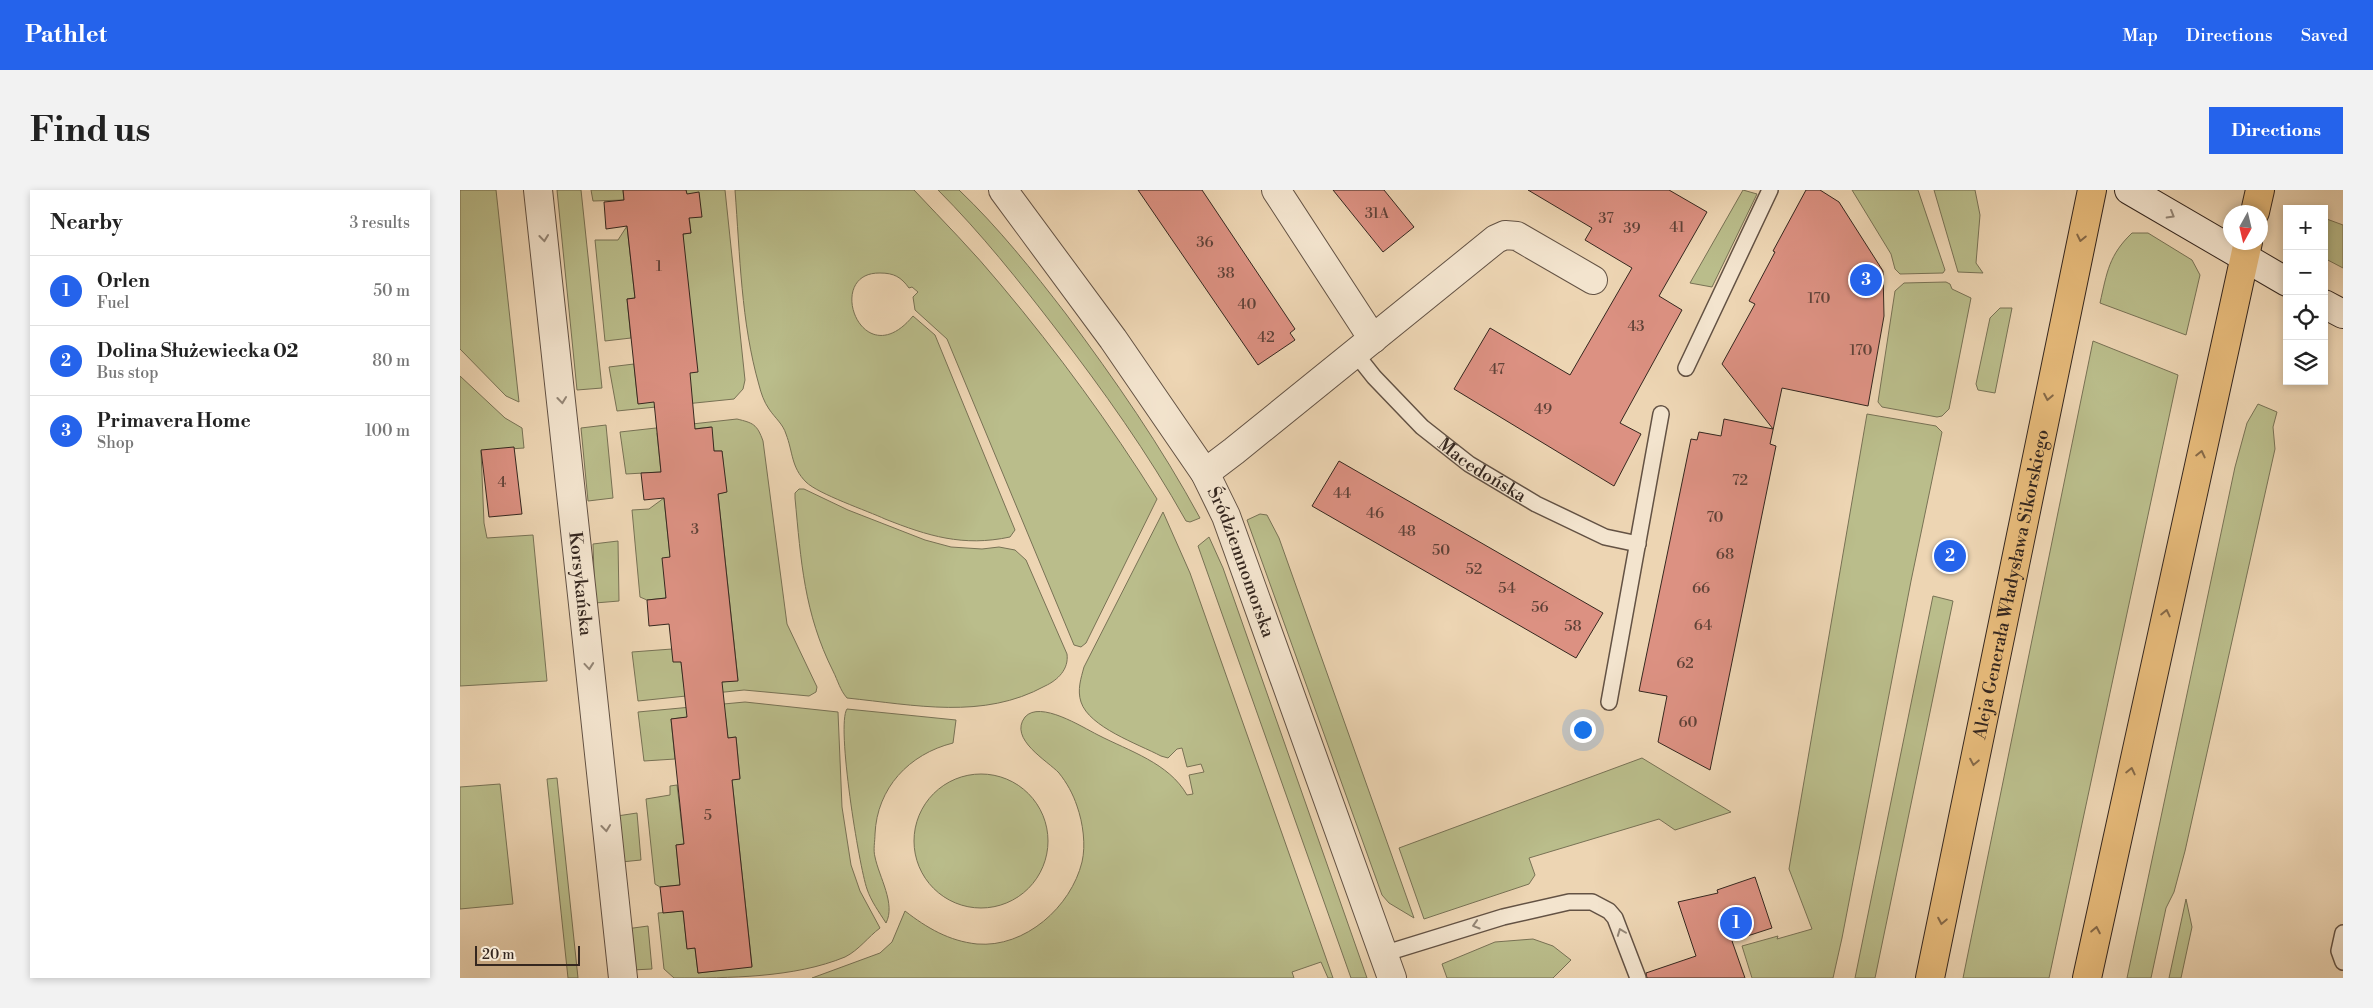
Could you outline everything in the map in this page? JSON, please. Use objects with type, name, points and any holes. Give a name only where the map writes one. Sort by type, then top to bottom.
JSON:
[{"type":"main road","name":"Aleja Generała Władysława Sikorskiego","points":[[1930,978],[2092,190]]},
{"type":"main road","points":[[2257,205],[2260,190]]},
{"type":"main road","points":[[2087,978],[2246,250]]},
{"type":"street","name":"Korsykańska","points":[[538,190],[576,522],[591,686],[623,978]]},
{"type":"street","name":"Śródziemnomorska","points":[[1004,190],[1113,339],[1204,473],[1226,516],[1387,966]]},
{"type":"street","name":"Macedońska","points":[[1276,190],[1364,346]]},
{"type":"street","points":[[2129,190],[2223,238]]},
{"type":"street","points":[[1204,473],[1234,452],[1496,239],[1505,235],[1517,236],[1593,280]]},
{"type":"street","points":[[2246,250],[2283,279]]},
{"type":"street","points":[[2328,306],[2343,314]]},
{"type":"lane","points":[[1686,368],[1770,190]]},
{"type":"lane","name":"Macedońska","points":[[1364,346],[1374,377],[1422,427],[1469,464],[1536,504],[1605,537],[1638,544]]},
{"type":"lane","points":[[1609,702],[1661,414]]},
{"type":"lane","points":[[1387,966],[1503,917],[1569,902],[1592,902],[1609,911],[1616,918],[1638,978]]},
{"type":"lane","points":[[2343,933],[2339,951],[2343,962]]},
{"type":"green space","points":[[460,190],[496,190],[519,402],[506,396],[460,349]]},
{"type":"green space","points":[[557,190],[581,190],[602,388],[577,390]]},
{"type":"green space","points":[[591,190],[623,190],[624,200],[593,201]]},
{"type":"green space","points":[[686,190],[725,190],[745,380],[743,389],[734,399],[617,411],[609,367],[634,364],[638,403],[689,373],[683,234],[691,233]]},
{"type":"green space","points":[[735,190],[914,190],[991,273],[1063,363],[1121,443],[1157,499],[1086,643],[1081,647],[1074,645],[947,339],[915,310],[913,297],[918,292],[912,287],[909,288],[897,276],[880,273],[863,277],[854,288],[852,303],[856,317],[865,329],[878,335],[895,332],[913,316],[935,335],[1015,530],[1010,537],[977,541],[931,535],[832,497],[812,487],[801,476],[795,465],[785,430],[769,409],[763,397],[753,361],[742,288]]},
{"type":"green space","points":[[938,190],[959,190],[1001,234],[1041,282],[1137,414],[1200,518],[1190,522],[1186,521],[1141,446],[1074,352],[999,258]]},
{"type":"green space","points":[[1743,190],[1757,194],[1712,287],[1690,283]]},
{"type":"green space","points":[[1852,190],[1918,190],[1945,270],[1943,273],[1900,274],[1895,269],[1891,254]]},
{"type":"green space","points":[[1934,190],[1975,190],[1980,215],[1976,263],[1983,273],[1958,272]]},
{"type":"green space","points":[[2328,219],[2343,225],[2343,268],[2328,260]]},
{"type":"green space","points":[[627,226],[635,298],[627,299],[631,338],[605,341],[595,240],[618,240]]},
{"type":"green space","points":[[2132,233],[2148,233],[2192,260],[2200,275],[2186,335],[2100,303],[2110,265],[2118,249]]},
{"type":"green space","points":[[1946,282],[1950,284],[1952,289],[1971,298],[1949,409],[1942,416],[1937,417],[1882,407],[1878,402],[1895,291],[1904,283]]},
{"type":"green space","points":[[2000,308],[2012,308],[1995,393],[1978,390],[1976,384],[1990,318]]},
{"type":"green space","points":[[2093,341],[2178,375],[2049,978],[1963,978]]},
{"type":"green space","points":[[460,376],[505,418],[522,428],[524,448],[481,451],[484,523],[487,538],[533,535],[547,681],[460,686]]},
{"type":"green space","points":[[2258,404],[2277,412],[2273,427],[2275,449],[2185,851],[2174,892],[2166,908],[2151,978],[2127,978],[2235,467],[2247,423]]},
{"type":"green space","points":[[1867,414],[1936,426],[1942,432],[1911,581],[1842,938],[1833,978],[1752,978],[1742,946],[1812,929],[1789,869]]},
{"type":"green space","points":[[737,419],[754,425],[763,441],[787,624],[817,687],[816,692],[809,696],[744,690],[638,701],[632,652],[672,649],[681,662],[684,687],[738,680],[718,494],[726,492],[722,451],[714,451],[711,427],[657,433],[661,472],[626,474],[620,432]]},
{"type":"green space","points":[[606,425],[613,498],[588,501],[581,428]]},
{"type":"green space","points":[[799,489],[804,489],[848,510],[925,540],[951,547],[982,549],[999,547],[1015,550],[1026,560],[1067,654],[1066,664],[1062,673],[1050,684],[1021,697],[973,707],[923,706],[847,698],[823,649],[805,586],[795,498],[795,493]]},
{"type":"green space","points":[[664,498],[670,557],[666,598],[647,600],[640,597],[632,510],[649,509]]},
{"type":"green space","points":[[1163,512],[1190,573],[1333,978],[1328,978],[1321,962],[1292,972],[1294,978],[812,978],[880,953],[892,942],[905,911],[939,933],[957,940],[977,944],[995,943],[1012,939],[1028,932],[1057,909],[1076,879],[1082,862],[1083,834],[1077,806],[1067,785],[1059,773],[1031,749],[1025,741],[1021,725],[1025,717],[1032,713],[1050,713],[1072,721],[1159,766],[1170,774],[1187,795],[1193,794],[1189,775],[1204,772],[1201,764],[1187,767],[1182,748],[1177,749],[1168,758],[1115,734],[1086,711],[1079,693],[1084,667]]},
{"type":"green space","points":[[1260,514],[1267,515],[1279,538],[1414,918],[1389,903],[1382,895],[1247,520]]},
{"type":"green space","points":[[1209,537],[1223,568],[1367,978],[1351,978],[1198,546]]},
{"type":"green space","points":[[618,541],[619,601],[595,603],[593,544]]},
{"type":"green space","points":[[1933,596],[1953,601],[1875,978],[1855,978]]},
{"type":"green space","points":[[745,702],[838,712],[842,807],[851,865],[860,891],[880,928],[855,951],[845,957],[825,964],[783,973],[739,977],[674,978],[664,969],[658,913],[683,911],[687,948],[695,948],[698,973],[752,966],[732,780],[740,778],[736,737],[728,738],[725,713],[671,719],[675,759],[644,761],[638,712]]},
{"type":"green space","points":[[847,709],[956,720],[953,743],[937,748],[910,764],[898,775],[882,802],[877,817],[874,851],[888,899],[889,916],[886,923],[875,906],[863,875],[846,767],[844,720]]},
{"type":"green space","points":[[1642,758],[1731,812],[1675,830],[1659,819],[1529,858],[1535,875],[1529,884],[1424,919],[1399,848]]},
{"type":"green space","points":[[981,774],[1007,779],[1018,785],[1028,794],[1037,804],[1043,815],[1048,841],[1043,867],[1037,878],[1028,888],[1018,897],[1007,903],[981,908],[955,903],[944,897],[934,888],[925,878],[919,867],[914,841],[919,815],[925,804],[934,794],[944,785],[955,779]]},
{"type":"green space","points":[[557,778],[578,978],[568,978],[547,779]]},
{"type":"green space","points":[[500,784],[513,904],[460,909],[460,787]]},
{"type":"green space","points":[[677,785],[684,844],[676,845],[680,885],[660,887],[655,884],[646,799],[670,795],[670,786]]},
{"type":"green space","points":[[637,813],[641,860],[621,862],[617,816]]},
{"type":"green space","points":[[2186,899],[2192,927],[2181,978],[2169,978]]},
{"type":"green space","points":[[648,926],[652,969],[632,970],[626,929]]},
{"type":"green space","points":[[1533,939],[1553,946],[1571,960],[1553,978],[1447,978],[1442,964],[1495,942]]},
{"type":"building","points":[[623,190],[686,190],[687,194],[699,192],[702,217],[689,218],[691,233],[683,234],[698,372],[690,373],[695,429],[712,427],[714,451],[722,451],[727,492],[718,494],[738,681],[722,682],[728,738],[736,737],[740,779],[732,780],[752,967],[698,973],[695,948],[687,949],[683,911],[663,913],[660,887],[680,885],[676,845],[684,844],[671,719],[687,717],[681,662],[673,662],[669,624],[649,626],[647,600],[666,598],[662,558],[670,557],[664,498],[644,500],[641,473],[661,472],[654,402],[638,404],[627,299],[635,298],[627,226],[606,229],[604,202],[624,200]]},
{"type":"building","points":[[1138,190],[1202,190],[1295,329],[1290,333],[1295,340],[1258,365]]},
{"type":"building","points":[[1333,190],[1384,190],[1414,227],[1383,252]]},
{"type":"building","points":[[1528,190],[1669,190],[1707,212],[1659,296],[1682,310],[1620,423],[1641,434],[1614,486],[1454,389],[1490,328],[1570,375],[1632,268],[1585,240],[1592,228]]},
{"type":"building","points":[[1806,190],[1820,190],[1839,202],[1883,271],[1884,316],[1868,406],[1782,388],[1770,444],[1776,446],[1710,770],[1658,742],[1667,696],[1639,691],[1691,439],[1697,440],[1699,432],[1721,436],[1724,419],[1773,429],[1722,364],[1755,304],[1749,301]]},
{"type":"building","points":[[514,447],[522,514],[489,517],[481,450]]},
{"type":"building","points":[[1339,461],[1603,613],[1576,658],[1312,506]]},
{"type":"building","points":[[1755,877],[1772,928],[1732,941],[1745,978],[1647,978],[1646,973],[1696,956],[1678,902],[1718,893],[1717,890]]},
{"type":"place","name":"Primavera Home","points":[[1866,280]]},
{"type":"place","name":"Dolina Służewiecka 02","points":[[1950,556]]},
{"type":"place","name":"Orlen","points":[[1736,923]]}]
